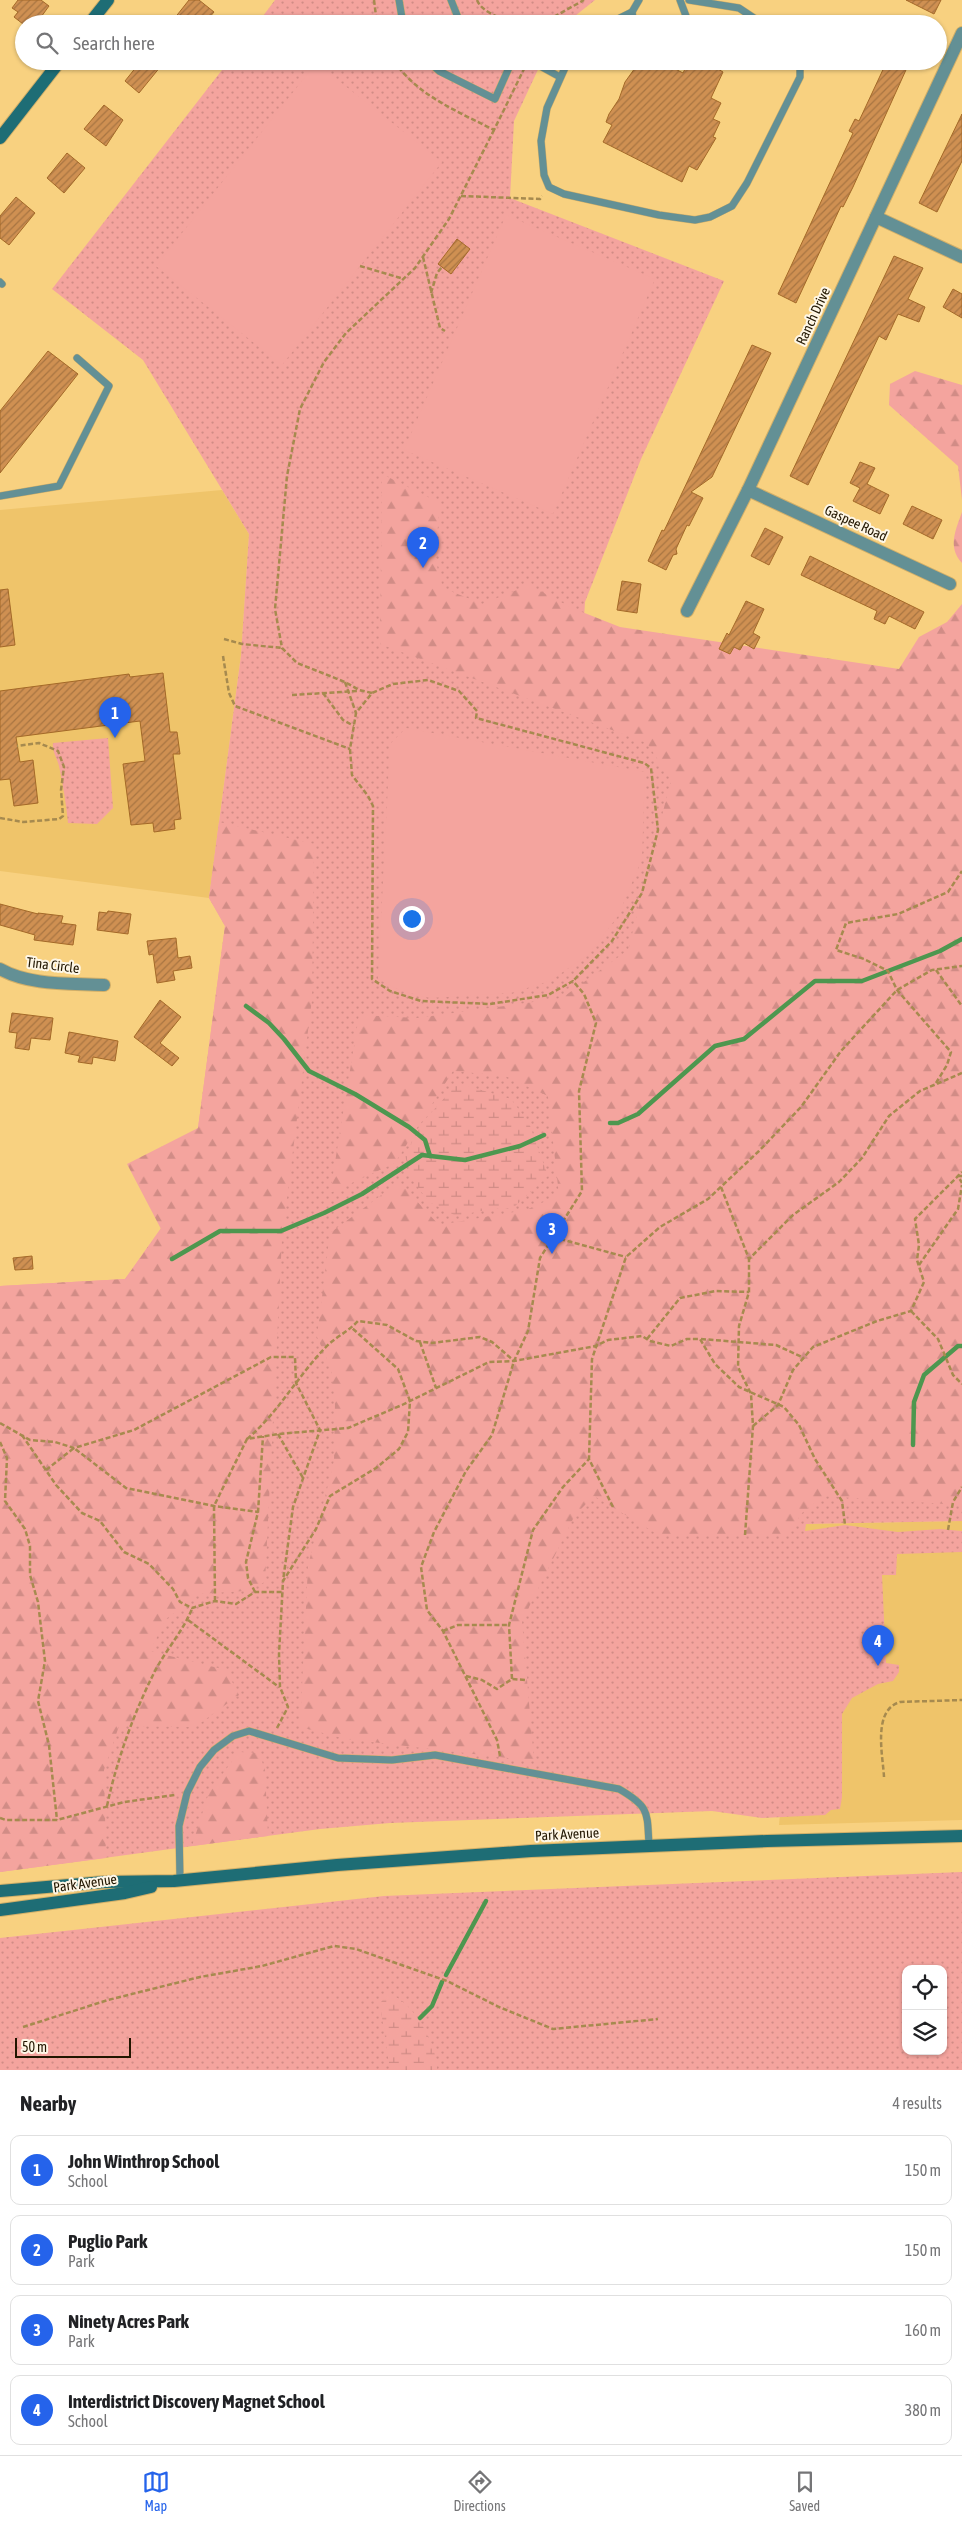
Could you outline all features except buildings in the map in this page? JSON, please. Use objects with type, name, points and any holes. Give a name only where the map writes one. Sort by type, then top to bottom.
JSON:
[{"type":"main road","points":[[97,15],[108,0]]},
{"type":"main road","points":[[0,138],[53,70]]},
{"type":"main road","name":"Park Avenue","points":[[0,1891],[104,1882],[177,1881],[436,1857],[649,1845],[962,1836]]},
{"type":"main road","name":"Park Avenue","points":[[0,1910],[125,1893],[177,1881]]},
{"type":"street","name":"Ranch Drive","points":[[947,65],[962,33]]},
{"type":"street","name":"Ranch Drive","points":[[687,611],[748,490],[945,70]]},
{"type":"street","points":[[876,217],[962,257]]},
{"type":"street","name":"Gaspee Road","points":[[748,490],[950,584]]},
{"type":"street","name":"Tina Circle","points":[[0,969],[7,973],[42,981],[104,985]]},
{"type":"lane","points":[[399,0],[402,15]]},
{"type":"lane","points":[[451,0],[457,15]]},
{"type":"lane","points":[[626,15],[632,12],[639,0]]},
{"type":"lane","points":[[680,0],[686,15]]},
{"type":"lane","points":[[689,0],[739,8],[750,15]]},
{"type":"lane","points":[[438,70],[495,99],[508,70]]},
{"type":"lane","points":[[547,70],[560,77]]},
{"type":"lane","points":[[564,70],[547,108],[541,140],[544,175],[549,187],[564,194],[695,220],[710,217],[732,206],[747,183],[800,77],[800,70]]},
{"type":"lane","points":[[0,496],[59,486],[109,386],[77,358]]},
{"type":"lane","points":[[177,1881],[179,1826],[187,1793],[200,1767],[214,1750],[233,1736],[249,1731],[338,1758],[392,1760],[435,1755],[619,1789],[636,1799],[647,1812],[649,1845]]},
{"type":"path","points":[[374,0],[376,15]]},
{"type":"path","points":[[477,0],[479,6],[495,15]]},
{"type":"path","points":[[557,15],[584,0]]},
{"type":"path","points":[[372,694],[358,690],[345,682],[297,663],[282,648],[275,609],[287,476],[300,409],[324,362],[346,333],[404,279],[423,257],[449,219],[494,130]]},
{"type":"path","points":[[461,196],[540,199],[549,187]]},
{"type":"path","points":[[423,257],[440,328],[445,331]]},
{"type":"path","points":[[360,266],[404,279]]},
{"type":"path","points":[[431,293],[437,273],[442,267]]},
{"type":"path","points":[[224,639],[242,644],[282,648]]},
{"type":"path","points":[[223,656],[229,693],[234,706],[350,749]]},
{"type":"path","points":[[345,682],[356,713],[350,749],[352,775],[373,806],[372,979],[390,990],[421,1001],[490,1004],[548,995],[573,981],[612,941],[642,893],[658,830],[651,768],[644,763],[476,718],[477,710],[459,691],[428,680],[393,684],[372,694],[356,713]]},
{"type":"path","points":[[292,695],[358,690]]},
{"type":"path","points":[[323,693],[343,720],[354,726]]},
{"type":"path","points":[[0,818],[23,822],[60,819],[63,816],[61,790],[64,767],[58,751],[39,743],[17,746]]},
{"type":"path","points":[[935,1085],[947,1065],[951,1052],[897,990],[888,971],[864,959],[836,950],[846,923],[898,914],[948,892],[962,871]]},
{"type":"path","points":[[612,1507],[589,1459],[592,1360],[626,1257],[660,1227],[708,1199],[721,1187],[801,1108],[841,1052],[897,990],[936,970],[962,966]]},
{"type":"path","points":[[936,970],[962,1006]]},
{"type":"path","points":[[502,1767],[497,1740],[443,1631],[427,1610],[421,1567],[434,1532],[466,1471],[492,1435],[508,1388],[514,1361],[528,1331],[540,1258],[582,1191],[580,1091],[596,1023],[584,994],[573,981]]},
{"type":"path","points":[[749,1259],[793,1215],[839,1182],[862,1158],[889,1116],[920,1091],[962,1073]]},
{"type":"path","points":[[753,1426],[778,1405],[793,1370],[813,1347],[877,1321],[911,1311],[924,1282],[919,1265],[916,1219],[962,1172]]},
{"type":"path","points":[[919,1265],[958,1209],[962,1184],[960,1176]]},
{"type":"path","points":[[721,1187],[749,1259],[749,1292],[739,1326],[738,1367],[751,1394],[753,1426],[745,1535]]},
{"type":"path","points":[[553,1237],[626,1257]]},
{"type":"path","points":[[647,1339],[680,1298],[716,1292],[749,1292]]},
{"type":"path","points":[[911,1311],[938,1339],[953,1375],[962,1384]]},
{"type":"path","points":[[214,1601],[214,1506],[247,1439],[265,1424],[326,1347],[352,1328],[358,1321],[387,1325],[420,1342],[432,1343],[480,1337],[492,1342],[514,1361]]},
{"type":"path","points":[[283,1581],[316,1529],[330,1496],[376,1468],[398,1449],[408,1432],[410,1401],[398,1369],[352,1328]]},
{"type":"path","points":[[247,1439],[278,1434],[348,1428],[410,1401],[488,1362],[514,1361],[596,1346],[608,1340],[642,1336],[671,1346],[687,1339],[739,1343],[756,1342],[776,1345],[804,1358]]},
{"type":"path","points":[[700,1339],[715,1364],[739,1387],[751,1394],[784,1407],[798,1425],[815,1459],[842,1501],[845,1525]]},
{"type":"path","points":[[420,1342],[436,1388]]},
{"type":"path","points":[[46,1470],[74,1448],[134,1430],[271,1357],[295,1358],[296,1383],[320,1430],[293,1507],[283,1581],[278,1654],[280,1688],[288,1707],[271,1738]]},
{"type":"path","points":[[0,1424],[30,1440],[55,1442],[74,1448],[126,1488],[214,1506],[258,1512]]},
{"type":"path","points":[[21,1434],[56,1485],[82,1513],[100,1521],[124,1552],[149,1564],[173,1589],[180,1602],[192,1608],[214,1601],[236,1604],[254,1592],[282,1592]]},
{"type":"path","points":[[278,1434],[304,1479]]},
{"type":"path","points":[[254,1592],[248,1578],[246,1562],[258,1512],[263,1436]]},
{"type":"path","points":[[0,1442],[8,1458],[5,1501],[25,1529],[30,1546],[30,1575],[38,1602],[46,1661],[38,1701],[49,1745],[57,1820]]},
{"type":"path","points":[[512,1679],[509,1625],[533,1530],[563,1487],[589,1459]]},
{"type":"path","points":[[948,1530],[953,1502],[962,1487]]},
{"type":"path","points":[[108,1806],[114,1775],[153,1674],[188,1620],[192,1608]]},
{"type":"path","points":[[188,1620],[280,1688]]},
{"type":"path","points":[[443,1631],[458,1625],[509,1625]]},
{"type":"path","points":[[465,1676],[482,1680],[497,1689],[512,1679],[526,1680]]},
{"type":"path","points":[[884,1777],[882,1722],[891,1706],[900,1702],[962,1700]]},
{"type":"path","points":[[0,1818],[6,1820],[57,1820],[124,1802],[187,1793]]},
{"type":"path","points":[[23,2027],[108,2000],[200,1977],[262,1966],[334,1946],[356,1949],[447,1981],[507,2011],[553,2029],[658,2019]]},
{"type":"shaded area","points":[[222,490],[249,534],[241,655],[209,898],[0,871],[0,510]]},
{"type":"shaded area","points":[[962,1521],[962,1820],[779,1825],[805,1524]]},
{"type":"green space","points":[[275,0],[595,0],[576,15],[264,15]]},
{"type":"green space","points":[[222,70],[538,70],[514,121],[510,198],[724,281],[641,459],[585,602],[582,650],[949,688],[962,658],[962,1521],[806,1524],[805,1531],[845,1525],[898,1532],[940,1529],[962,1531],[962,1552],[897,1554],[896,1575],[882,1575],[886,1663],[899,1665],[899,1672],[893,1681],[878,1684],[852,1698],[842,1714],[842,1797],[840,1809],[831,1810],[825,1815],[762,1818],[712,1811],[390,1823],[320,1829],[0,1872],[0,1286],[125,1279],[161,1228],[198,1128],[225,926],[209,898],[241,655],[249,534],[143,360],[52,289]]},
{"type":"green space","points":[[310,70],[325,70],[442,162],[282,365],[156,266]]},
{"type":"green space","points":[[506,215],[655,279],[553,514],[404,450]]},
{"type":"green space","points":[[915,371],[962,385],[962,500],[958,466],[889,405],[890,384]]},
{"type":"green space","points":[[382,474],[440,503],[435,559],[443,588],[482,604],[529,585],[572,608],[620,627],[899,669],[919,637],[947,622],[962,604],[962,1505],[823,1496],[802,1513],[787,1535],[657,1534],[594,1496],[575,1515],[522,1621],[534,1761],[346,1739],[300,1727],[308,1566],[334,1461],[335,1402],[331,1368],[317,1337],[330,1233],[399,1182],[439,1225],[526,1210],[559,1195],[548,1096],[505,1076],[453,1071],[395,1163],[330,1193],[359,1015],[417,1018],[562,998],[628,950],[671,780],[647,743],[380,644]]},
{"type":"green space","points":[[962,512],[962,563],[955,551],[954,538]]},
{"type":"green space","points":[[406,728],[645,772],[642,859],[618,916],[589,954],[550,981],[511,993],[430,998],[401,991],[378,979],[390,744]]},
{"type":"green space","points":[[108,738],[113,808],[97,824],[68,823],[62,780],[53,743]]},
{"type":"green space","points":[[219,822],[314,844],[312,999],[282,1238],[265,1582],[244,1591],[199,1594],[166,1619],[150,1651],[226,1670],[239,1695],[195,1727],[119,1726],[104,1770],[106,1858],[0,1872],[0,1286],[125,1279],[161,1229],[127,1164],[198,1128],[225,926],[209,898]]},
{"type":"green space","points":[[458,1083],[511,1099],[529,1123],[548,1176],[513,1208],[491,1209],[456,1216],[429,1202],[413,1181],[405,1156],[420,1125]]},
{"type":"green space","points":[[239,1752],[259,1753],[265,1770],[268,1836],[192,1846],[209,1792]]},
{"type":"green space","points":[[962,1872],[962,2070],[0,2070],[0,1938],[384,1896]]},
{"type":"green space","points":[[392,1995],[409,2007],[423,2027],[433,2049],[437,2070],[390,2070],[380,2004],[385,1996]]},
{"type":"waterway","points":[[610,1123],[618,1123],[638,1114],[715,1046],[744,1039],[815,981],[862,981],[940,951],[962,939]]},
{"type":"waterway","points":[[246,1006],[269,1023],[309,1071],[355,1094],[409,1127],[425,1140],[430,1156]]},
{"type":"waterway","points":[[172,1259],[220,1231],[281,1231],[362,1194],[422,1155],[465,1160],[520,1146],[544,1135]]},
{"type":"waterway","points":[[913,1445],[914,1402],[924,1375],[958,1346],[962,1346]]},
{"type":"waterway","points":[[446,1975],[486,1901]]},
{"type":"waterway","points":[[420,2018],[432,2006],[442,1982]]},
{"type":"place","name":"Puglio Park","points":[[423,568]]},
{"type":"place","name":"John Winthrop School","points":[[115,738]]},
{"type":"place","name":"Ninety Acres Park","points":[[552,1254]]},
{"type":"place","name":"Interdistrict Discovery Magnet School","points":[[878,1666]]}]
